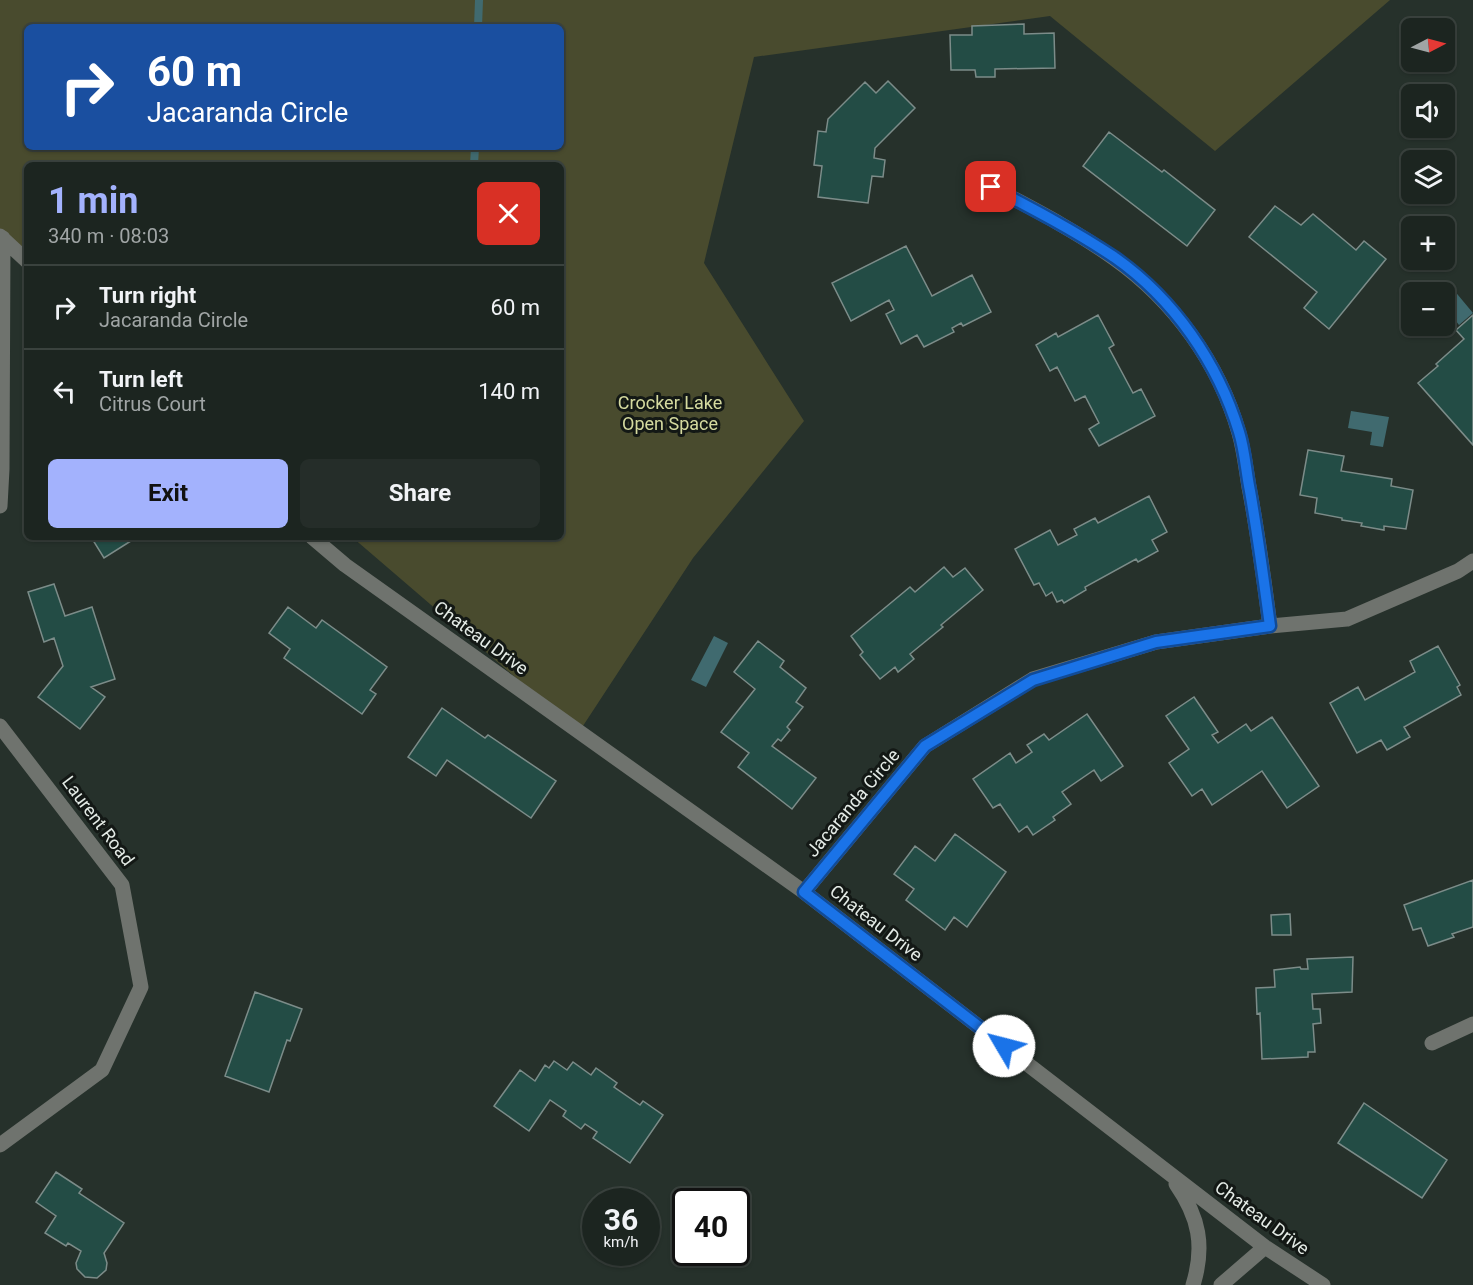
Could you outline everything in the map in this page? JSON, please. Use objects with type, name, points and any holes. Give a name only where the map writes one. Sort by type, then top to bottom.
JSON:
[{"type":"street","points":[[973,177],[1062,225],[1115,258],[1170,308],[1195,340],[1218,377],[1239,434],[1257,532],[1270,626]]},
{"type":"street","points":[[2,237],[24,258]]},
{"type":"street","points":[[0,506],[3,435],[2,237]]},
{"type":"street","name":"Chateau Drive","points":[[316,540],[355,572],[804,892],[1265,1247],[1323,1285]]},
{"type":"street","name":"Jacaranda Circle","points":[[804,892],[925,746],[1033,680],[1156,642],[1270,626],[1347,619],[1458,571],[1473,561]]},
{"type":"street","name":"Laurent Road","points":[[0,726],[122,885],[141,987],[102,1070],[0,1145]]},
{"type":"street","points":[[1432,1043],[1473,1024]]},
{"type":"street","points":[[1168,1172],[1194,1213],[1200,1236],[1199,1266],[1193,1285]]},
{"type":"street","points":[[1221,1285],[1265,1247]]},
{"type":"green space","name":"Crocker Lake Open Space","points":[[0,0],[1390,0],[1215,151],[1050,16],[754,57],[704,263],[804,421],[693,558],[579,732],[355,540],[564,540],[564,162],[24,162],[24,255],[0,235]]},
{"type":"water","points":[[1455,291],[1473,313],[1459,325],[1455,320]]},
{"type":"water","points":[[1351,411],[1389,417],[1383,447],[1370,445],[1372,432],[1348,428]]},
{"type":"water","points":[[714,636],[728,643],[706,687],[691,680]]},
{"type":"building","points":[[1024,24],[1024,34],[1054,33],[1055,68],[995,69],[995,77],[976,77],[975,70],[951,70],[950,35],[972,35],[972,26]]},
{"type":"building","points":[[888,81],[915,108],[875,148],[874,158],[885,160],[883,177],[872,176],[868,203],[818,197],[822,166],[814,165],[818,131],[826,132],[828,119],[865,82],[876,93]]},
{"type":"building","points":[[1109,132],[1162,172],[1164,170],[1215,210],[1187,246],[1083,166]]},
{"type":"building","points":[[1275,206],[1301,225],[1313,214],[1356,250],[1364,241],[1386,259],[1329,329],[1304,308],[1317,292],[1249,237]]},
{"type":"building","points":[[906,246],[932,296],[972,275],[991,312],[963,326],[961,323],[952,328],[954,332],[924,347],[917,335],[901,344],[886,314],[894,310],[889,300],[851,321],[832,283]]},
{"type":"building","points":[[1098,315],[1114,345],[1109,348],[1133,393],[1141,389],[1155,416],[1099,446],[1089,429],[1099,423],[1085,396],[1075,401],[1057,367],[1050,371],[1036,345],[1056,333],[1058,337]]},
{"type":"building","points":[[1473,315],[1473,445],[1418,383],[1464,339],[1456,330]]},
{"type":"building","points":[[1308,450],[1344,456],[1341,471],[1392,479],[1391,486],[1413,490],[1406,529],[1384,526],[1384,530],[1361,526],[1362,523],[1315,513],[1317,498],[1300,495]]},
{"type":"building","points":[[1149,496],[1167,532],[1152,540],[1158,551],[1138,562],[1136,559],[1085,587],[1086,590],[1064,603],[1062,600],[1057,602],[1052,592],[1046,596],[1039,583],[1034,585],[1015,549],[1050,530],[1058,545],[1077,535],[1074,529],[1095,518],[1098,523]]},
{"type":"building","points":[[93,540],[132,540],[104,558]]},
{"type":"building","points":[[944,567],[953,577],[965,568],[983,590],[910,654],[914,659],[898,672],[895,667],[880,679],[860,655],[863,652],[851,636],[910,587],[915,592]]},
{"type":"building","points":[[54,584],[65,616],[92,607],[115,679],[91,687],[105,697],[80,729],[38,697],[63,666],[54,638],[44,642],[28,592]]},
{"type":"building","points":[[288,607],[316,628],[322,620],[387,667],[370,690],[376,694],[362,714],[284,658],[290,649],[269,633]]},
{"type":"building","points":[[758,641],[784,661],[780,667],[806,688],[796,702],[803,707],[787,727],[790,730],[781,741],[778,739],[772,746],[816,778],[792,809],[738,767],[749,753],[721,732],[755,689],[734,672]]},
{"type":"building","points":[[1438,646],[1460,685],[1457,687],[1461,695],[1404,727],[1410,737],[1387,750],[1381,740],[1357,753],[1330,703],[1358,687],[1365,700],[1415,672],[1410,661]]},
{"type":"building","points":[[1194,697],[1218,732],[1212,735],[1218,743],[1246,724],[1251,731],[1272,717],[1319,786],[1287,808],[1262,771],[1212,805],[1202,789],[1192,796],[1169,763],[1189,749],[1166,716]]},
{"type":"building","points":[[442,708],[485,738],[488,735],[556,781],[531,818],[447,760],[436,776],[408,757]]},
{"type":"building","points":[[1087,714],[1123,766],[1101,781],[1094,770],[1062,792],[1071,804],[1053,817],[1055,820],[1033,835],[1027,826],[1019,832],[1000,804],[993,808],[973,779],[1010,753],[1016,763],[1032,752],[1027,745],[1044,734],[1049,740]]},
{"type":"building","points":[[955,834],[1006,872],[967,927],[954,917],[945,930],[906,900],[914,889],[894,874],[915,846],[935,861]]},
{"type":"building","points":[[1473,880],[1473,927],[1452,934],[1454,937],[1428,946],[1421,928],[1413,930],[1404,905]]},
{"type":"building","points":[[1290,914],[1291,935],[1272,935],[1271,915]]},
{"type":"building","points":[[1353,957],[1352,992],[1312,994],[1313,1009],[1320,1009],[1321,1023],[1313,1024],[1315,1052],[1308,1052],[1308,1057],[1262,1059],[1260,1013],[1257,1014],[1256,988],[1275,987],[1274,970],[1300,967],[1308,969],[1307,959]]},
{"type":"building","points":[[255,992],[302,1009],[290,1041],[287,1040],[269,1092],[225,1076]]},
{"type":"building","points":[[554,1061],[567,1070],[573,1062],[591,1075],[596,1068],[617,1083],[614,1087],[640,1105],[643,1101],[663,1115],[630,1163],[593,1138],[597,1132],[585,1124],[581,1129],[563,1116],[566,1111],[550,1100],[529,1131],[494,1106],[520,1070],[535,1081],[545,1065],[549,1068]]},
{"type":"building","points":[[1364,1103],[1447,1160],[1422,1198],[1338,1143]]},
{"type":"building","points":[[56,1172],[82,1189],[79,1193],[124,1223],[104,1253],[107,1263],[106,1270],[97,1278],[85,1277],[77,1269],[76,1263],[81,1251],[68,1243],[66,1246],[45,1233],[56,1216],[36,1202]]},
{"type":"waterway","points":[[478,24],[479,0]]},
{"type":"waterway","points":[[474,162],[475,150]]},
{"type":"route","points":[[991,187],[1062,225],[1115,258],[1170,308],[1195,340],[1218,377],[1239,434],[1257,532],[1270,626],[1156,642],[1033,680],[925,746],[804,892],[1004,1046]]}]
